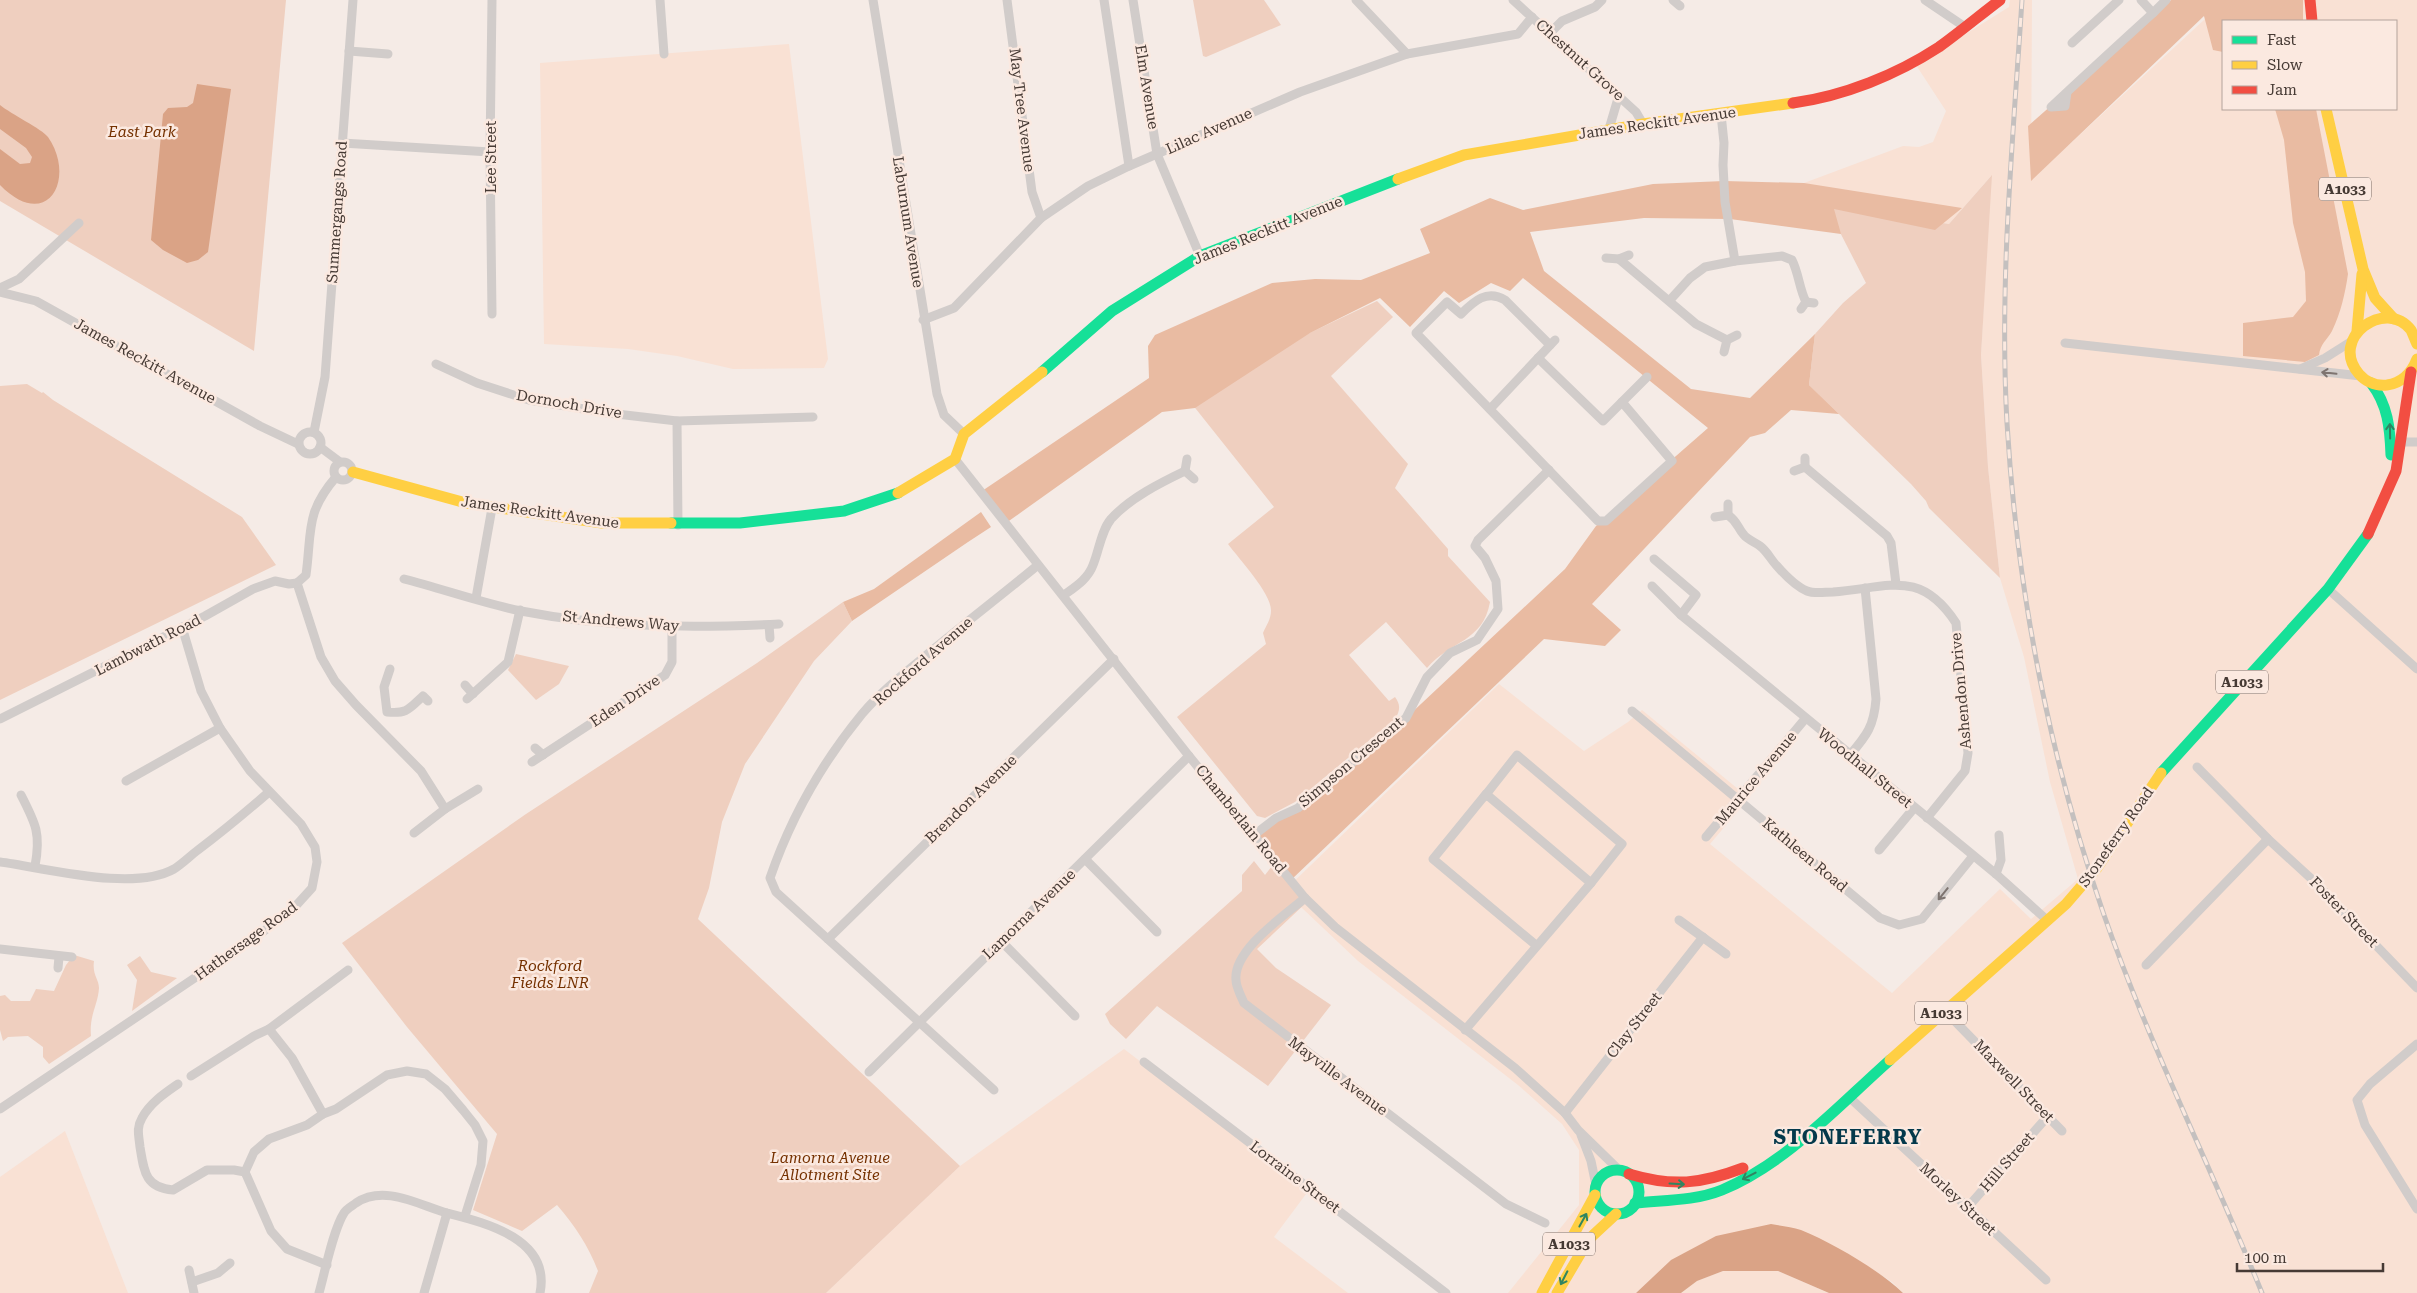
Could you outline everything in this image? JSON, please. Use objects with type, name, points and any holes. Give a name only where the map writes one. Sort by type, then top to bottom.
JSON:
[{"type":"main road","name":"James Reckitt Avenue","points":[[964,434],[1056,362],[1112,311],[1200,256],[1356,194],[1464,155],[1609,129],[1802,102],[1858,88],[1904,66],[1965,27],[2000,0]]},
{"type":"main road","points":[[2310,0],[2312,20]]},
{"type":"main road","name":"A1033","points":[[2326,110],[2368,286],[2375,298],[2394,319]]},
{"type":"main road","name":"A1033","points":[[2354,336],[2363,269]]},
{"type":"main road","points":[[2354,336],[2373,319],[2394,319],[2405,324],[2411,331],[2417,344]]},
{"type":"main road","name":"Stoneferry Road","points":[[2354,336],[2351,360],[2386,405],[2390,422],[2391,459],[2385,497]]},
{"type":"main road","name":"Stoneferry Road","points":[[1635,1203],[1686,1198],[1721,1190],[1765,1168],[1802,1138],[2071,899],[2097,868],[2167,764],[2328,589],[2368,534],[2396,471],[2411,372],[2417,359]]},
{"type":"main road","points":[[2366,380],[2382,385],[2393,384],[2403,380],[2411,372]]},
{"type":"main road","points":[[954,459],[964,434]]},
{"type":"main road","name":"James Reckitt Avenue","points":[[352,472],[492,508],[602,523],[678,525],[740,523],[844,511],[891,497],[954,459]]},
{"type":"main road","name":"Stoneferry Road","points":[[1624,1172],[1669,1184],[1697,1184],[1742,1169],[1802,1138]]},
{"type":"main road","points":[[1624,1172],[1634,1178],[1639,1191],[1635,1203],[1627,1211],[1616,1214],[1602,1208],[1596,1190],[1605,1173],[1624,1172]]},
{"type":"main road","name":"A1033","points":[[1542,1293],[1596,1190]]},
{"type":"main road","name":"A1033","points":[[1557,1293],[1585,1242],[1604,1221],[1616,1214]]},
{"type":"street","name":"Summergangs Road","points":[[315,428],[324,377],[354,0]]},
{"type":"street","name":"Lee Street","points":[[492,0],[490,152],[492,314]]},
{"type":"street","points":[[660,0],[664,54]]},
{"type":"street","name":"Laburnum Avenue","points":[[873,0],[923,320],[938,400],[944,415],[964,434]]},
{"type":"street","name":"May Tree Avenue","points":[[1007,0],[1032,192],[1041,218]]},
{"type":"street","name":"Elm Avenue","points":[[1104,0],[1129,166]]},
{"type":"street","name":"Elm Avenue","points":[[1133,0],[1157,154],[1200,256]]},
{"type":"street","points":[[1356,0],[1407,54]]},
{"type":"street","name":"Chestnut Grove","points":[[1513,0],[1636,112],[1643,124]]},
{"type":"street","points":[[1550,33],[1562,21],[1595,7],[1602,0]]},
{"type":"street","points":[[1925,0],[1965,27]]},
{"type":"street","points":[[2072,43],[2119,0]]},
{"type":"street","points":[[2141,0],[2153,13]]},
{"type":"street","points":[[2067,92],[2166,0]]},
{"type":"street","name":"Lilac Avenue","points":[[923,320],[954,308],[1041,218],[1088,186],[1232,120],[1300,92],[1407,54],[1518,34],[1532,17]]},
{"type":"street","points":[[349,51],[388,54]]},
{"type":"street","points":[[1609,129],[1619,96]]},
{"type":"street","points":[[1721,114],[1724,143],[1725,202],[1735,261]]},
{"type":"street","points":[[342,143],[490,152]]},
{"type":"street","points":[[0,288],[19,279],[79,223]]},
{"type":"street","points":[[1606,258],[1619,259],[1628,255]]},
{"type":"street","points":[[1670,300],[1690,278],[1705,266],[1782,256],[1792,260],[1798,273],[1799,288],[1807,305]]},
{"type":"street","points":[[1619,259],[1670,300],[1696,324],[1727,340]]},
{"type":"street","name":"James Reckitt Avenue","points":[[0,292],[36,301],[260,426],[298,444],[305,453],[318,449]]},
{"type":"street","points":[[1490,409],[1553,342],[1497,295],[1484,296],[1471,304],[1461,314],[1447,302],[1416,333],[1598,521],[1606,521],[1672,461],[1622,402]]},
{"type":"street","points":[[1724,352],[1727,340],[1737,335]]},
{"type":"street","points":[[2298,370],[2325,358],[2354,336]]},
{"type":"street","points":[[2065,343],[2298,370],[2366,380]]},
{"type":"street","points":[[1538,358],[1603,422],[1647,377]]},
{"type":"street","name":"Dornoch Drive","points":[[436,364],[477,383],[529,400],[677,421],[813,417]]},
{"type":"street","points":[[803,418],[803,429]]},
{"type":"street","points":[[677,421],[678,525]]},
{"type":"street","points":[[298,444],[302,434],[315,428]]},
{"type":"street","name":"James Reckitt Avenue","points":[[315,428],[320,439],[318,449]]},
{"type":"street","points":[[2401,442],[2417,442]]},
{"type":"street","name":"James Reckitt Avenue","points":[[318,449],[338,463],[349,463],[352,472]]},
{"type":"street","points":[[1805,458],[1805,467],[1887,536],[1891,543],[1896,584]]},
{"type":"street","name":"Chamberlain Road","points":[[954,459],[1189,756],[1305,898],[1335,927],[1515,1068],[1565,1113],[1578,1130],[1624,1172]]},
{"type":"street","points":[[1185,471],[1187,459]]},
{"type":"street","points":[[338,463],[334,471],[336,477],[341,480],[348,479],[352,472]]},
{"type":"street","points":[[1794,471],[1805,467]]},
{"type":"street","name":"Simpson Crescent","points":[[1254,835],[1276,818],[1298,808],[1406,718],[1427,676],[1450,654],[1477,640],[1498,609],[1496,581],[1485,558],[1475,546],[1549,470]]},
{"type":"street","points":[[1185,471],[1194,479]]},
{"type":"street","points":[[1064,596],[1088,574],[1110,520],[1132,502],[1162,482],[1185,471]]},
{"type":"street","points":[[336,477],[326,489],[313,513],[306,575],[297,583],[321,657],[335,681],[374,724],[421,771],[445,809]]},
{"type":"street","points":[[1715,517],[1728,515],[1728,504]]},
{"type":"street","points":[[476,598],[492,508]]},
{"type":"street","name":"Ashendon Drive","points":[[1728,515],[1736,521],[1744,536],[1761,546],[1778,568],[1806,591],[1814,592],[1896,584],[1927,592],[1945,607],[1956,623],[1968,753],[1965,770],[1927,818]]},
{"type":"street","points":[[1654,559],[1696,596],[1681,615]]},
{"type":"street","name":"Rockford Avenue","points":[[994,1090],[919,1024],[776,892],[770,878],[787,831],[803,800],[823,767],[863,714],[888,687],[1038,565]]},
{"type":"street","name":"St Andrews Way","points":[[404,579],[520,610],[602,623],[672,627],[780,624]]},
{"type":"street","name":"Lambwath Road","points":[[0,719],[253,589],[275,582],[297,583]]},
{"type":"street","name":"Woodhall Street","points":[[1652,586],[1681,615],[1805,719],[1996,874],[2048,921]]},
{"type":"street","points":[[1850,755],[1868,733],[1875,716],[1876,699],[1865,588]]},
{"type":"street","points":[[2328,589],[2417,669]]},
{"type":"street","points":[[465,685],[470,696],[508,662],[520,610]]},
{"type":"street","points":[[769,625],[770,638]]},
{"type":"street","name":"Hathersage Road","points":[[0,1109],[260,934],[292,910],[312,888],[317,862],[315,847],[302,824],[269,792],[237,755],[220,728],[201,692],[182,627]]},
{"type":"street","name":"Eden Drive","points":[[532,762],[665,675],[672,662],[672,627]]},
{"type":"street","name":"Brendon Avenue","points":[[828,939],[1114,659]]},
{"type":"street","points":[[387,712],[384,687],[390,669]]},
{"type":"street","points":[[387,712],[401,714],[423,696],[428,701]]},
{"type":"street","points":[[374,724],[387,712]]},
{"type":"street","name":"Kathleen Road","points":[[1632,712],[1880,918],[1899,925],[1922,919],[1973,856]]},
{"type":"street","name":"Maurice Avenue","points":[[1706,837],[1805,719]]},
{"type":"street","points":[[126,780],[220,728]]},
{"type":"street","points":[[535,748],[544,755]]},
{"type":"street","points":[[1465,1030],[1537,946],[1591,883],[1622,844],[1518,755],[1433,859],[1537,946]]},
{"type":"street","name":"Lamorna Avenue","points":[[869,1072],[1189,756]]},
{"type":"street","name":"Foster Street","points":[[2197,767],[2268,839],[2321,888],[2417,988]]},
{"type":"street","points":[[414,833],[445,809],[478,789]]},
{"type":"street","points":[[0,862],[99,877],[138,878],[156,876],[174,869],[221,833],[269,792]]},
{"type":"street","points":[[1483,798],[1486,794],[1591,883]]},
{"type":"street","points":[[21,795],[36,825],[38,847],[35,866]]},
{"type":"street","points":[[1879,850],[1914,808]]},
{"type":"street","points":[[1996,874],[2001,860],[1999,835]]},
{"type":"street","points":[[2146,965],[2268,839]]},
{"type":"street","points":[[1085,859],[1157,932]]},
{"type":"street","name":"Mayville Avenue","points":[[1305,898],[1253,944],[1240,959],[1236,980],[1244,1003],[1506,1204],[1545,1223]]},
{"type":"street","points":[[1679,920],[1726,954]]},
{"type":"street","name":"Clay Street","points":[[1565,1113],[1702,937]]},
{"type":"street","points":[[1001,941],[1075,1016]]},
{"type":"street","points":[[0,949],[72,957]]},
{"type":"street","points":[[58,968],[59,957]]},
{"type":"street","points":[[191,1076],[254,1036],[269,1029],[348,970]]},
{"type":"street","name":"Maxwell Street","points":[[1944,1010],[2062,1130]]},
{"type":"street","points":[[269,1029],[292,1058],[323,1114]]},
{"type":"street","points":[[2417,1044],[2370,1084],[2357,1100],[2366,1125],[2417,1208]]},
{"type":"street","name":"Lorraine Street","points":[[1144,1062],[1446,1293]]},
{"type":"street","points":[[327,1265],[287,1249],[272,1230],[245,1172],[254,1152],[269,1140],[307,1125],[323,1114],[336,1110],[388,1075],[407,1071],[426,1074],[446,1089],[475,1125],[483,1141],[481,1164],[465,1216]]},
{"type":"street","points":[[178,1084],[150,1106],[133,1126],[143,1169],[156,1187],[173,1190],[207,1170],[245,1172]]},
{"type":"street","name":"Morley Street","points":[[1849,1096],[2046,1280]]},
{"type":"street","name":"Hill Street","points":[[1967,1208],[2048,1116]]},
{"type":"street","name":"Chamberlain Road","points":[[1578,1130],[1591,1161],[1596,1190]]},
{"type":"street","points":[[319,1293],[344,1212],[362,1199],[381,1195],[410,1200],[447,1213],[465,1216],[510,1233],[523,1244],[536,1260],[541,1272],[540,1293]]},
{"type":"street","points":[[424,1293],[447,1213]]},
{"type":"street","points":[[192,1282],[218,1274],[230,1263]]},
{"type":"street","points":[[188,1270],[194,1293]]},
{"type":"shaded area","points":[[2010,0],[2032,0],[2031,180],[2205,19],[2201,0],[2417,0],[2417,1293],[1903,1293],[1892,1282],[1852,1257],[1671,1260],[1636,1293],[1508,1293],[1579,1205],[1579,1150],[1562,1124],[1518,1085],[1358,961],[1284,891],[1499,684],[1584,751],[1628,722],[1642,710],[1749,798],[1710,844],[1892,993],[2000,889],[2031,919],[2078,879],[2050,782],[2024,657],[2000,578],[1988,467],[1981,355],[1991,176],[1949,224],[1826,205],[1804,183],[1903,146],[1919,147],[1933,142],[1946,111],[1916,65],[2009,7]]},
{"type":"shaded area","points":[[2171,0],[2303,0],[2303,20],[2222,20],[2222,52],[2213,50],[2204,16],[2031,181],[2028,126]]},
{"type":"shaded area","points":[[789,44],[828,359],[824,368],[733,369],[677,356],[628,349],[544,344],[540,63]]},
{"type":"shaded area","points":[[197,84],[231,89],[208,252],[198,260],[187,263],[163,250],[151,240],[163,114],[168,108],[187,107],[193,103]]},
{"type":"shaded area","points":[[0,105],[45,134],[56,153],[59,169],[58,183],[52,195],[43,202],[31,204],[17,198],[0,185],[0,149],[20,164],[30,163],[32,157],[26,148],[0,129]]},
{"type":"shaded area","points":[[2275,110],[2316,110],[2348,274],[2346,289],[2332,331],[2322,345],[2319,355],[2305,362],[2243,356],[2243,323],[2293,317],[2306,301],[2305,272],[2293,223],[2284,140]]},
{"type":"shaded area","points":[[1724,181],[1804,183],[1962,208],[1935,230],[1834,209],[1841,234],[1730,219],[1644,218],[1530,232],[1544,271],[1691,389],[1750,398],[1815,334],[1809,385],[1839,414],[1791,410],[1765,433],[1750,437],[1592,604],[1621,630],[1605,646],[1544,639],[1291,880],[1254,835],[1298,808],[1406,718],[1565,569],[1596,526],[1708,428],[1523,278],[1510,291],[1491,283],[1459,303],[1444,291],[1410,327],[1380,298],[1310,333],[1195,408],[1162,412],[1006,523],[982,491],[1149,378],[1148,346],[1155,335],[1272,283],[1315,279],[1361,280],[1430,253],[1420,229],[1490,198],[1523,210],[1653,184]]},
{"type":"shaded area","points":[[981,512],[991,527],[852,621],[843,602],[874,589]]},
{"type":"shaded area","points":[[1124,1049],[1309,1190],[1274,1237],[1348,1293],[826,1293],[960,1166]]},
{"type":"shaded area","points":[[65,1131],[128,1293],[0,1293],[0,1177]]},
{"type":"shaded area","points":[[1771,1224],[1801,1230],[1827,1242],[1869,1266],[1903,1293],[1829,1293],[1778,1271],[1723,1271],[1697,1281],[1681,1293],[1636,1293],[1671,1260],[1716,1236]]},
{"type":"shaded area","points":[[1723,1271],[1778,1271],[1829,1293],[1681,1293],[1697,1281]]},
{"type":"green space","name":"East Park","points":[[0,0],[286,0],[254,351],[0,201]]},
{"type":"green space","points":[[1193,0],[1264,0],[1281,25],[1206,57],[1203,56]]},
{"type":"green space","points":[[1992,175],[1981,355],[1988,467],[2000,578],[1929,508],[1926,501],[1911,484],[1809,385],[1815,334],[1843,303],[1866,283],[1826,205],[1949,224]]},
{"type":"green space","points":[[1377,301],[1393,317],[1331,376],[1408,464],[1395,488],[1448,549],[1448,556],[1490,602],[1486,615],[1473,633],[1436,659],[1427,668],[1386,622],[1349,655],[1389,701],[1395,697],[1399,705],[1397,716],[1295,802],[1265,818],[1257,816],[1177,717],[1266,644],[1263,633],[1271,611],[1270,604],[1261,586],[1228,544],[1274,507],[1188,399],[1297,339]]},
{"type":"green space","points":[[27,384],[43,392],[242,517],[276,565],[0,700],[0,386]]},
{"type":"green space","name":"Rockford Fields LNR","points":[[843,602],[852,621],[814,661],[745,764],[722,822],[709,888],[698,919],[960,1166],[826,1293],[589,1293],[598,1271],[580,1236],[557,1205],[522,1231],[473,1210],[497,1134],[407,1027],[342,943],[526,814],[757,663]]},
{"type":"green space","points":[[516,654],[569,666],[559,684],[536,700],[508,670]]},
{"type":"green space","points":[[1254,861],[1265,875],[1276,861],[1308,901],[1257,949],[1276,968],[1331,1005],[1268,1086],[1157,1006],[1126,1039],[1110,1024],[1105,1014],[1242,891],[1242,875]]},
{"type":"green space","points":[[74,955],[94,961],[94,970],[99,988],[91,1022],[91,1036],[49,1064],[43,1057],[43,1047],[28,1036],[8,1037],[3,1041],[0,1030],[0,996],[5,995],[11,1001],[30,1001],[36,989],[54,991],[66,965]]},
{"type":"green space","points":[[140,956],[151,972],[177,978],[132,1011],[137,980],[127,965]]},
{"type":"railway","points":[[2022,0],[2008,211],[2005,370],[2012,486],[2019,548],[2039,672],[2067,795],[2104,915],[2140,1011],[2262,1293]]},
{"type":"traffic: fast","points":[[1042,372],[1112,311],[1200,256],[1398,179]]},
{"type":"traffic: fast","points":[[2371,383],[2385,408],[2390,435],[2391,455]]},
{"type":"traffic: fast","points":[[671,523],[740,523],[844,511],[898,493]]},
{"type":"traffic: fast","points":[[2161,773],[2328,589],[2368,534]]},
{"type":"traffic: fast","points":[[1635,1203],[1679,1200],[1712,1194],[1746,1179],[1768,1165],[1811,1132],[1890,1060]]},
{"type":"traffic: fast","points":[[1617,1170],[1629,1174],[1635,1180],[1639,1192],[1635,1204],[1629,1210],[1617,1214],[1605,1210],[1599,1204],[1595,1192],[1599,1180],[1605,1174],[1617,1170]]},
{"type":"traffic: slow","points":[[1398,179],[1464,155],[1643,124],[1793,103]]},
{"type":"traffic: slow","points":[[2326,110],[2363,269],[2375,298],[2394,319]]},
{"type":"traffic: slow","points":[[2357,331],[2362,274]]},
{"type":"traffic: slow","points":[[2417,344],[2411,330],[2400,321],[2388,318],[2375,320],[2364,326],[2355,336],[2351,347],[2351,360],[2362,377],[2375,384],[2387,385],[2402,379],[2417,359]]},
{"type":"traffic: slow","points":[[898,493],[955,459],[964,434],[1042,372]]},
{"type":"traffic: slow","points":[[353,472],[466,503],[602,523],[671,523]]},
{"type":"traffic: slow","points":[[1890,1060],[2066,904],[2097,868],[2161,773]]},
{"type":"traffic: slow","points":[[1542,1293],[1595,1195]]},
{"type":"traffic: slow","points":[[1557,1293],[1589,1239],[1616,1214]]},
{"type":"traffic: jam","points":[[1793,103],[1850,90],[1905,67],[1939,47],[2000,0]]},
{"type":"traffic: jam","points":[[2310,0],[2312,20]]},
{"type":"traffic: jam","points":[[2368,534],[2396,471],[2411,372]]},
{"type":"traffic: jam","points":[[1629,1174],[1659,1181],[1687,1182],[1714,1178],[1743,1168]]},
{"type":"district","name":"STONEFERRY","points":[[1848,1137]]},
{"type":"park label","name":"Lamorna Avenue Allotment Site","points":[[830,1166]]}]
